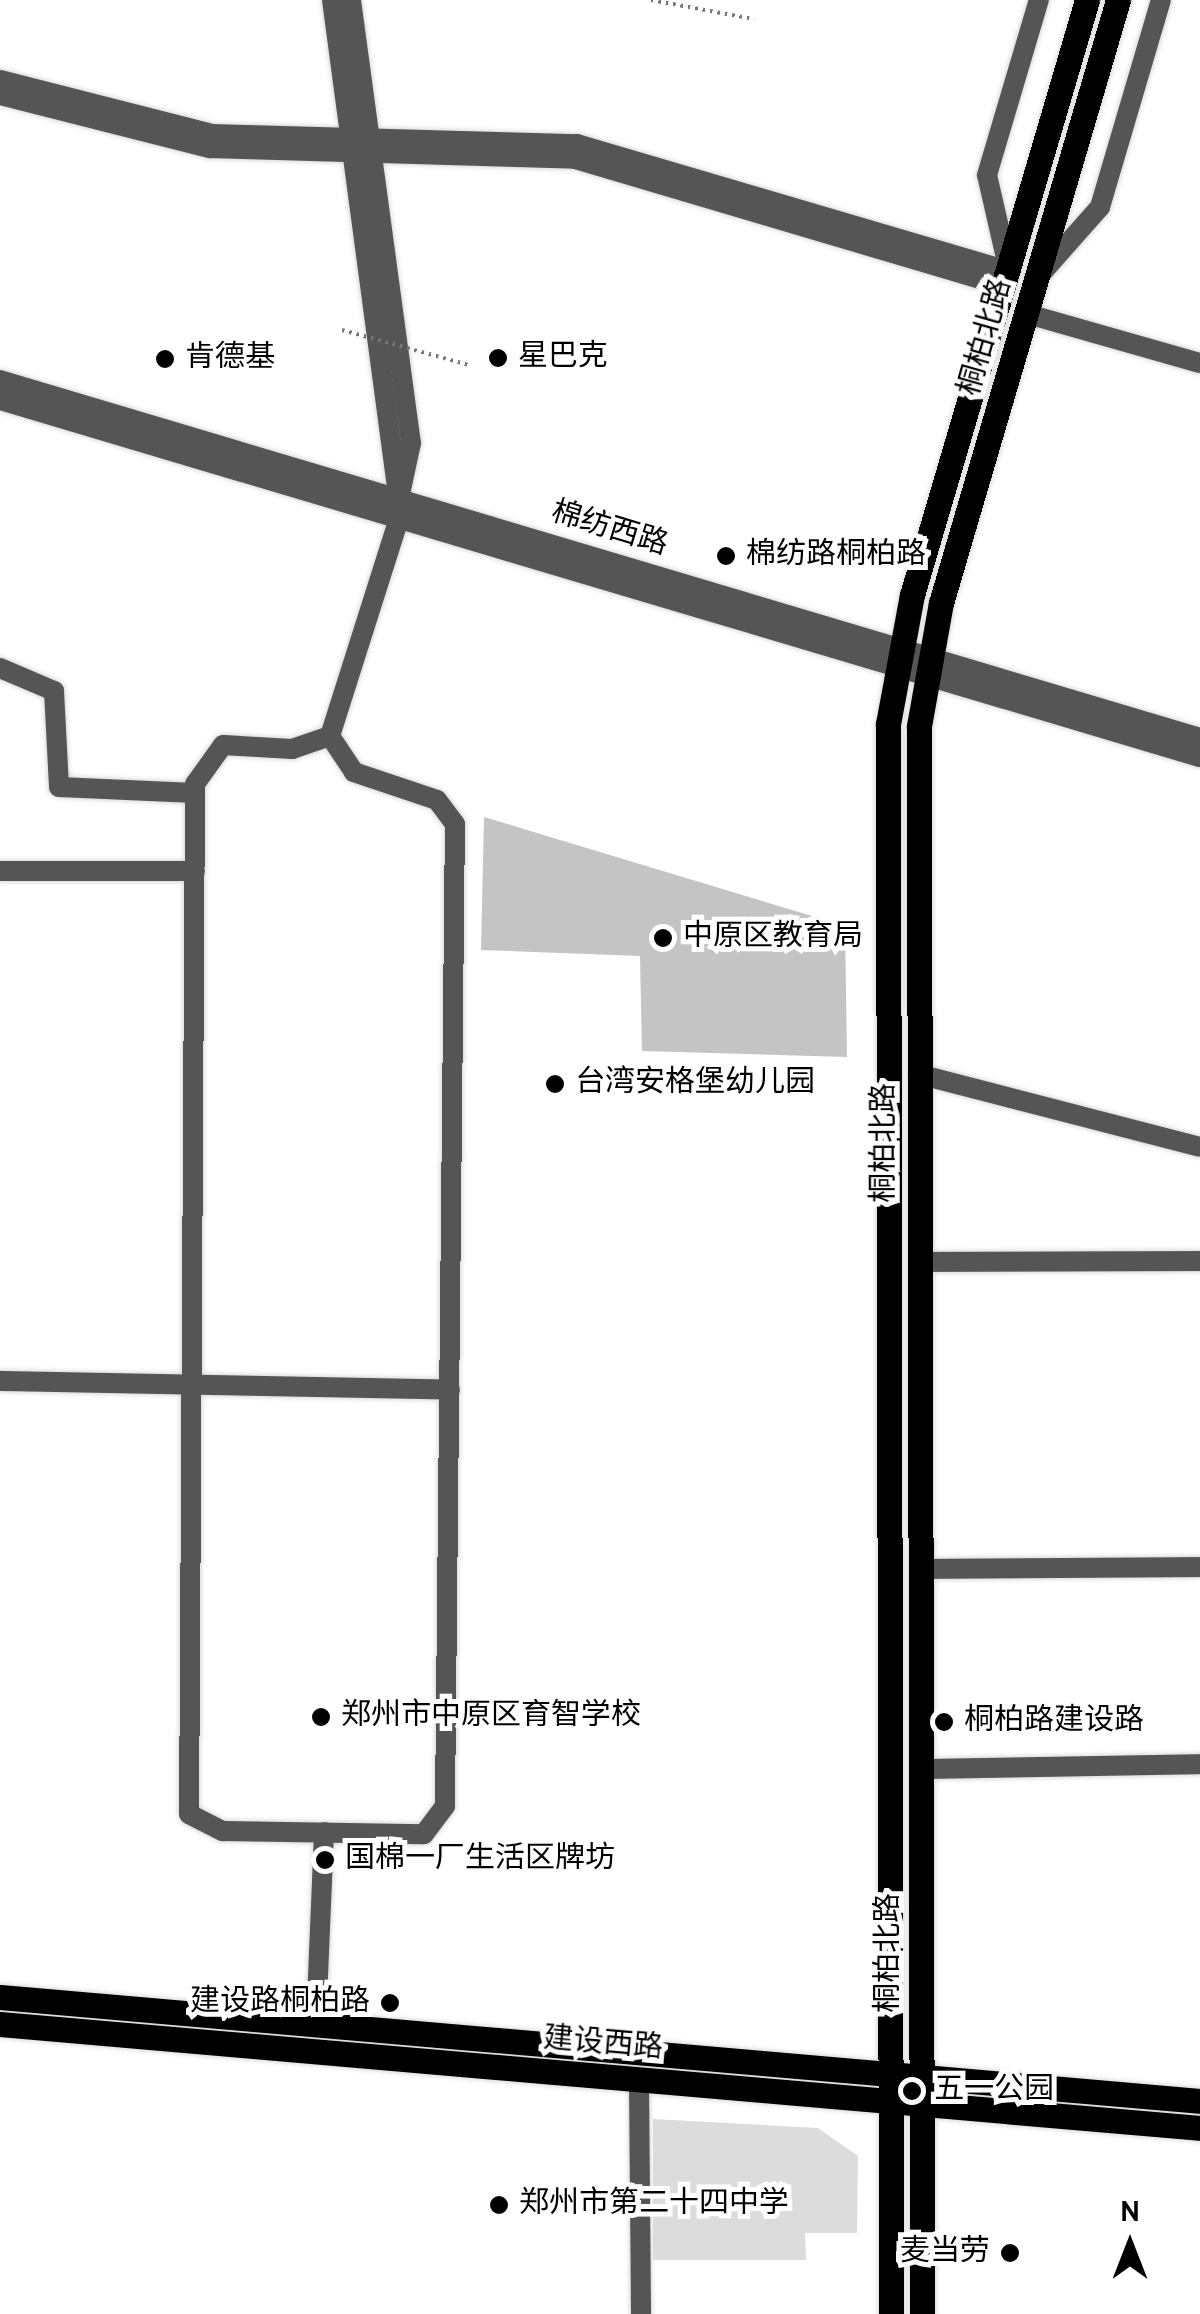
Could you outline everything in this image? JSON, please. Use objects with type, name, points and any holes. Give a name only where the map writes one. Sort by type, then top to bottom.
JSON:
[{"type":"main road","name":"桐柏北路","points":[[891,2314],[886,761],[899,658],[1087,0]]},
{"type":"main road","name":"桐柏北路","points":[[922,2314],[916,762],[928,666],[1118,0]]},
{"type":"main road","name":"建设西路","points":[[0,1997],[1200,2101]]},
{"type":"main road","name":"建设西路","points":[[0,2024],[1200,2128]]},
{"type":"street","points":[[332,0],[361,146]]},
{"type":"street","points":[[330,736],[399,509],[361,146],[351,0]]},
{"type":"street","points":[[0,95],[210,148],[601,149],[1007,279],[988,175],[1040,0]]},
{"type":"street","points":[[1039,276],[1100,208],[1160,0]]},
{"type":"street","points":[[0,80],[196,132],[361,146]]},
{"type":"street","points":[[1028,314],[1200,363]]},
{"type":"street","name":"棉纺西路","points":[[0,380],[399,509]]},
{"type":"street","name":"棉纺西路","points":[[0,400],[399,509],[899,658],[1200,738]]},
{"type":"street","name":"棉纺西路","points":[[928,666],[1200,757]]},
{"type":"street","points":[[0,668],[54,691],[59,787],[195,793]]},
{"type":"street","points":[[330,736],[354,772],[437,800],[455,824],[446,1806],[424,1834],[223,1831],[189,1814],[195,793],[222,745],[292,750],[330,736]]},
{"type":"street","points":[[0,872],[194,871]]},
{"type":"street","points":[[918,1074],[1200,1147]]},
{"type":"street","points":[[919,1262],[1200,1261]]},
{"type":"street","points":[[0,1381],[192,1388],[450,1390]]},
{"type":"street","points":[[920,1570],[1200,1567]]},
{"type":"street","points":[[922,1769],[1200,1764]]},
{"type":"street","points":[[316,2024],[324,1832]]},
{"type":"street","points":[[639,2080],[641,2314]]},
{"type":"path","points":[[651,0],[754,19]]},
{"type":"path","points":[[342,330],[469,365]]},
{"type":"shaded area","points":[[653,2119],[818,2128],[858,2156],[857,2233],[805,2233],[806,2260],[653,2260]]},
{"type":"building","name":"中原区教育局","points":[[484,817],[845,926],[847,1057],[642,1051],[640,956],[481,950]]},
{"type":"place","name":"星巴克","points":[[498,358]]},
{"type":"place","name":"肯德基","points":[[165,359]]},
{"type":"place","name":"棉纺路桐柏路","points":[[726,556]]},
{"type":"place","name":"中原区教育局","points":[[663,938]]},
{"type":"place","name":"台湾安格堡幼儿园","points":[[555,1084]]},
{"type":"place","name":"郑州市中原区育智学校","points":[[321,1717]]},
{"type":"place","name":"桐柏路建设路","points":[[944,1722]]},
{"type":"place","name":"国棉一厂生活区牌坊","points":[[325,1860]]},
{"type":"place","name":"建设路桐柏路","points":[[390,2003]]},
{"type":"place","name":"五一公园","points":[[912,2091]]},
{"type":"place","name":"郑州市第二十四中学","points":[[499,2205]]},
{"type":"place","name":"麦当劳","points":[[1010,2253]]}]
